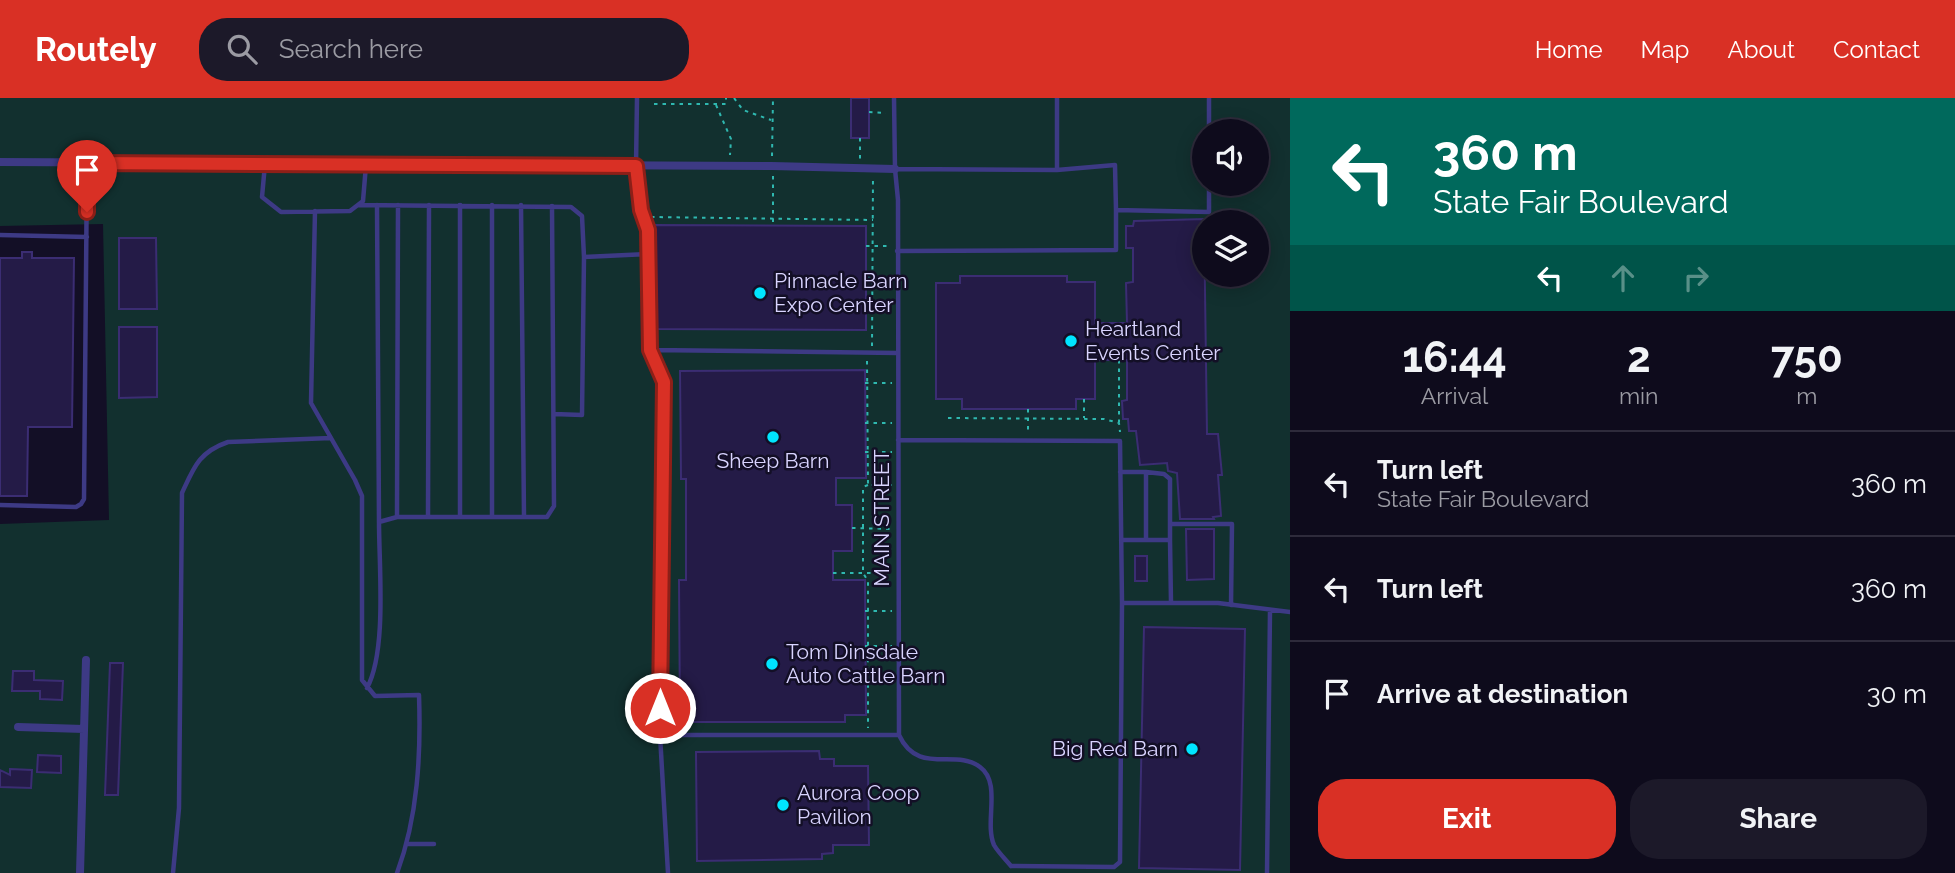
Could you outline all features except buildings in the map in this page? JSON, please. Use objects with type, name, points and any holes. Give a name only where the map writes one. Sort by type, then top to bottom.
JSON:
[{"type":"street","points":[[0,162],[895,169]]},
{"type":"street","points":[[80,873],[86,660]]},
{"type":"street","points":[[18,727],[84,729]]},
{"type":"lane","points":[[636,98],[636,166],[643,217],[648,230],[650,350],[664,382],[660,735],[668,873]]},
{"type":"lane","name":"MAIN STREET","points":[[894,98],[898,200],[899,735]]},
{"type":"lane","points":[[1057,98],[1057,170]]},
{"type":"lane","points":[[1209,98],[1209,119]]},
{"type":"lane","points":[[0,505],[76,507],[84,499],[87,163]]},
{"type":"lane","points":[[265,164],[262,197],[281,212],[350,211],[363,201],[366,165]]},
{"type":"lane","points":[[895,169],[1057,170],[1115,165],[1116,250],[897,248]]},
{"type":"lane","points":[[1116,210],[1209,212],[1209,196]]},
{"type":"lane","points":[[358,205],[552,206],[571,207],[582,216],[582,415],[554,414]]},
{"type":"lane","points":[[367,688],[374,674],[379,648],[377,205]]},
{"type":"lane","points":[[397,517],[398,205]]},
{"type":"lane","points":[[428,517],[429,205]]},
{"type":"lane","points":[[460,205],[460,517]]},
{"type":"lane","points":[[492,205],[492,517]]},
{"type":"lane","points":[[521,205],[524,517]]},
{"type":"lane","points":[[379,522],[397,517],[547,517],[554,506],[552,206]]},
{"type":"lane","points":[[315,211],[311,403],[362,496],[362,680],[375,696],[419,695],[421,744],[407,844],[397,873]]},
{"type":"lane","points":[[0,236],[87,237]]},
{"type":"lane","points":[[584,257],[648,254]]},
{"type":"lane","points":[[650,350],[898,353]]},
{"type":"lane","points":[[173,873],[179,808],[182,493],[196,463],[212,447],[228,442],[331,438]]},
{"type":"lane","points":[[898,440],[1120,441],[1122,603],[1118,866],[1124,873]]},
{"type":"lane","points":[[1121,472],[1164,474],[1170,479],[1171,603]]},
{"type":"lane","points":[[1146,472],[1146,540]]},
{"type":"lane","points":[[1170,524],[1232,524],[1231,605]]},
{"type":"lane","points":[[1121,540],[1170,540]]},
{"type":"lane","points":[[1122,603],[1231,605],[1290,612]]},
{"type":"lane","points":[[1267,873],[1270,610]]},
{"type":"lane","points":[[660,735],[899,735],[905,748],[918,756],[970,762],[987,775],[990,782],[991,831],[995,846],[1011,866],[1011,873]]},
{"type":"lane","points":[[407,844],[435,844]]},
{"type":"lane","points":[[1011,866],[1118,866]]},
{"type":"lane","points":[[1036,866],[1036,873]]},
{"type":"path","points":[[654,104],[726,104],[726,98]]},
{"type":"path","points":[[734,98],[743,110],[773,121]]},
{"type":"path","points":[[773,98],[774,225]]},
{"type":"path","points":[[716,104],[731,139],[730,167]]},
{"type":"path","points":[[869,112],[894,113]]},
{"type":"path","points":[[860,138],[860,169]]},
{"type":"path","points":[[867,485],[866,383],[872,309],[873,169]]},
{"type":"path","points":[[643,217],[873,220]]},
{"type":"path","points":[[866,246],[897,248]]},
{"type":"path","points":[[866,277],[897,277]]},
{"type":"path","points":[[866,309],[897,310]]},
{"type":"path","points":[[1119,360],[1120,441]]},
{"type":"path","points":[[866,383],[898,383]]},
{"type":"path","points":[[1084,399],[1084,419]]},
{"type":"path","points":[[1028,409],[1028,441]]},
{"type":"path","points":[[948,418],[1104,419],[1119,423]]},
{"type":"path","points":[[866,423],[898,424]]},
{"type":"path","points":[[866,452],[898,453]]},
{"type":"path","points":[[868,735],[868,581],[863,573],[863,487],[898,486]]},
{"type":"path","points":[[852,528],[898,529]]},
{"type":"path","points":[[833,573],[898,573]]},
{"type":"path","points":[[867,611],[898,611]]},
{"type":"path","points":[[867,646],[898,647]]},
{"type":"path","points":[[867,681],[899,682]]},
{"type":"green space","points":[[0,98],[1290,98],[1290,873],[0,873],[0,524],[109,520],[103,224],[0,226]]},
{"type":"place","name":"Pinnacle Barn Expo Center","points":[[760,293]]},
{"type":"place","name":"Heartland Events Center","points":[[1071,341]]},
{"type":"place","name":"Sheep Barn","points":[[773,437]]},
{"type":"place","name":"Tom Dinsdale Auto Cattle Barn","points":[[772,664]]},
{"type":"place","name":"Big Red Barn","points":[[1192,749]]},
{"type":"place","name":"Aurora Coop Pavilion","points":[[783,805]]},
{"type":"route","points":[[87,212],[87,163],[636,166],[641,210],[648,230],[650,350],[664,382],[660,708]]}]
